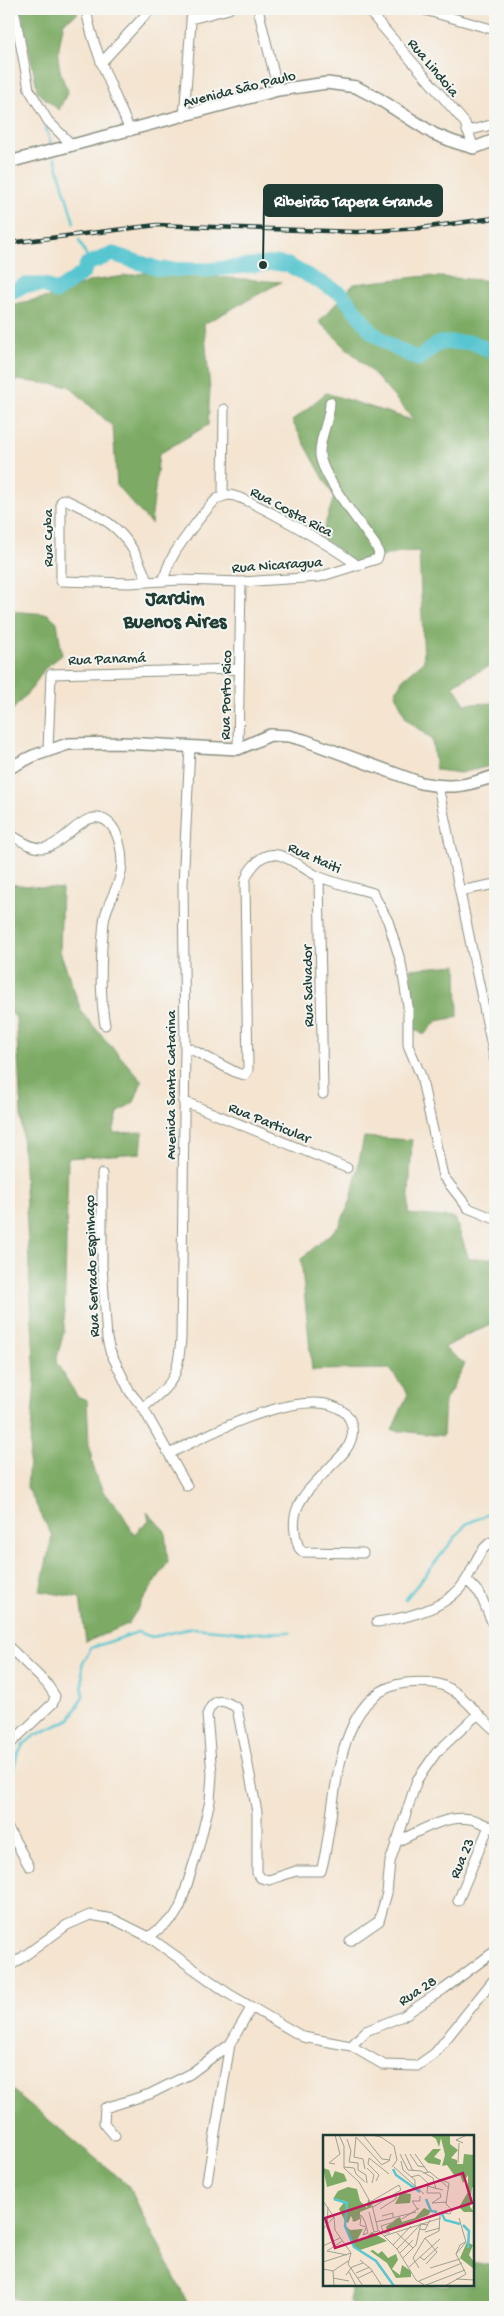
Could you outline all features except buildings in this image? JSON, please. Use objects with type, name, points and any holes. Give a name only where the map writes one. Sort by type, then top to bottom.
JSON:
[{"type":"main road","name":"Avenida São Paulo","points":[[9,162],[278,90],[327,83],[356,88],[379,99],[434,134],[474,148]]},
{"type":"main road","points":[[474,148],[495,140]]},
{"type":"main road","points":[[9,768],[48,750],[68,744],[116,743],[190,748],[238,748],[270,735],[289,736],[369,762],[421,783],[462,787],[495,776]]},
{"type":"street","points":[[14,9],[29,88],[48,121],[73,146]]},
{"type":"street","points":[[86,9],[90,31],[130,131]]},
{"type":"street","points":[[102,63],[151,9]]},
{"type":"street","points":[[184,116],[192,9]]},
{"type":"street","points":[[191,19],[229,9]]},
{"type":"street","points":[[258,9],[278,90]]},
{"type":"street","name":"Rua Lindoia","points":[[367,9],[464,123],[474,148]]},
{"type":"street","points":[[421,9],[495,30]]},
{"type":"street","points":[[468,131],[495,124]]},
{"type":"street","name":"Rua Nicaragua","points":[[61,581],[129,583],[147,581],[241,582],[319,577],[376,560],[378,551],[338,490],[321,459],[321,448],[330,402]]},
{"type":"street","points":[[163,581],[167,567],[180,546],[217,500],[223,496],[224,409]]},
{"type":"street","name":"Rua Costa Rica","points":[[223,496],[237,497],[252,504],[326,544],[358,566]]},
{"type":"street","name":"Rua Cuba","points":[[61,581],[61,502],[64,499],[107,521],[122,534],[135,552],[147,581]]},
{"type":"street","name":"Rua Porto Rico","points":[[238,748],[241,582]]},
{"type":"street","name":"Rua Panamá","points":[[48,750],[51,674],[239,669]]},
{"type":"street","name":"Avenida Santa Catarina","points":[[143,1408],[174,1380],[179,1359],[184,1046],[183,884],[190,748]]},
{"type":"street","points":[[438,786],[495,1061]]},
{"type":"street","points":[[9,834],[30,845],[41,848],[53,845],[88,820],[103,819],[114,830],[122,854],[122,865],[119,884],[104,924],[100,997],[105,1026]]},
{"type":"street","name":"Rua Haiti","points":[[184,1046],[237,1074],[243,1075],[247,1073],[249,1052],[246,875],[257,861],[262,858],[281,855],[297,862],[319,877],[373,893],[388,921],[404,978],[408,1006],[408,1045],[421,1076],[443,1176],[468,1208],[495,1219]]},
{"type":"street","name":"Rua Salvador","points":[[319,877],[323,1094]]},
{"type":"street","points":[[460,891],[495,884]]},
{"type":"street","name":"Rua Particular","points":[[183,1101],[347,1168]]},
{"type":"street","name":"Rua Serrado Espinhaço","points":[[102,1174],[102,1264],[107,1339],[130,1392],[143,1408],[187,1486]]},
{"type":"street","points":[[169,1454],[270,1410],[307,1404],[329,1405],[338,1408],[349,1418],[353,1432],[351,1443],[339,1459],[297,1504],[293,1519],[295,1532],[299,1548],[303,1552],[363,1553]]},
{"type":"street","points":[[377,1622],[410,1616],[437,1605],[454,1595],[467,1580],[477,1556],[495,1540]]},
{"type":"street","points":[[467,1580],[480,1594],[495,1629]]},
{"type":"street","points":[[9,1647],[47,1684],[54,1696],[54,1701],[9,1745]]},
{"type":"street","points":[[150,1937],[174,1917],[180,1907],[198,1850],[210,1801],[212,1774],[207,1715],[210,1706],[216,1702],[227,1702],[237,1708],[257,1812],[258,1873],[261,1878],[269,1880],[296,1871],[321,1871],[345,1740],[361,1711],[385,1688],[411,1682],[443,1686],[463,1698],[495,1730]]},
{"type":"street","points":[[350,1941],[379,1921],[387,1893],[390,1862],[412,1790],[423,1770],[436,1753],[478,1714]]},
{"type":"street","points":[[396,1842],[450,1820],[469,1818],[492,1828]]},
{"type":"street","name":"Rua 23","points":[[458,1901],[492,1828]]},
{"type":"street","points":[[9,1830],[29,1866]]},
{"type":"street","points":[[9,1967],[67,1925],[90,1915],[113,1919],[150,1937],[251,2008],[303,2036],[351,2046],[384,2065],[417,2066],[435,2053],[495,1978]]},
{"type":"street","name":"Rua 28","points":[[351,2046],[366,2031],[403,2016],[495,1951]]},
{"type":"street","points":[[207,2181],[230,2044],[251,2008]]},
{"type":"street","points":[[115,2136],[104,2123],[105,2108],[150,2094],[190,2074],[230,2044]]},
{"type":"green space","points":[[21,9],[77,9],[77,14],[64,22],[60,41],[59,64],[68,91],[59,110],[38,93]]},
{"type":"green space","points":[[151,272],[281,282],[204,324],[210,390],[208,425],[159,454],[151,524],[117,486],[113,427],[69,386],[16,380],[9,403],[9,305],[54,296],[91,281]]},
{"type":"green space","points":[[426,276],[495,281],[495,663],[453,685],[465,704],[495,703],[495,765],[460,773],[436,770],[432,740],[406,719],[395,692],[403,679],[424,661],[419,551],[399,552],[356,564],[321,537],[334,497],[292,421],[326,393],[415,421],[373,373],[319,322],[354,284]]},
{"type":"green space","points":[[9,611],[48,614],[57,622],[62,655],[45,668],[33,687],[9,714]]},
{"type":"green space","points":[[9,884],[62,889],[60,951],[82,1013],[142,1081],[134,1102],[118,1113],[113,1133],[143,1132],[141,1153],[68,1158],[64,1331],[56,1362],[77,1396],[87,1400],[89,1444],[94,1471],[103,1491],[120,1510],[134,1534],[149,1520],[147,1512],[165,1531],[168,1562],[128,1624],[86,1642],[80,1598],[40,1591],[52,1536],[27,1487],[35,1379],[16,1018],[9,1011]]},
{"type":"green space","points":[[457,965],[458,1017],[437,1021],[424,1035],[414,1029],[414,999],[410,969]]},
{"type":"green space","points":[[364,1137],[412,1140],[408,1214],[455,1218],[469,1259],[495,1258],[494,1324],[469,1334],[444,1348],[465,1364],[445,1401],[443,1436],[392,1430],[408,1394],[390,1369],[312,1370],[301,1259],[339,1226],[351,1200]]},
{"type":"green space","points":[[11,2089],[128,2185],[187,2302],[203,2307],[34,2307],[9,2296],[9,2090]]},
{"type":"green space","points":[[474,2262],[492,2266],[495,2263],[495,2307],[354,2307],[349,2300],[353,2286],[474,2286]]},
{"type":"waterway","points":[[46,128],[51,144]]},
{"type":"waterway","points":[[55,158],[74,223]]},
{"type":"waterway","points":[[79,240],[90,263]]},
{"type":"waterway","points":[[9,294],[24,285],[45,285],[56,292],[83,273],[87,264],[113,254],[159,269],[207,270],[275,263],[288,265],[342,294],[372,332],[393,347],[418,359],[439,343],[472,342],[495,353]]},
{"type":"waterway","points":[[405,1600],[466,1524],[495,1511]]},
{"type":"waterway","points":[[9,1786],[17,1756],[23,1745],[34,1736],[70,1719],[83,1697],[82,1665],[91,1648],[138,1632],[152,1637],[193,1628],[251,1633],[291,1632]]},
{"type":"railway","points":[[9,243],[157,225],[357,232],[421,228],[495,218]]},
{"type":"place","name":"Ribeirão Tapera Grande","points":[[263,265]]},
{"type":"district","name":"Jardim Buenos Aires","points":[[175,608]]}]
